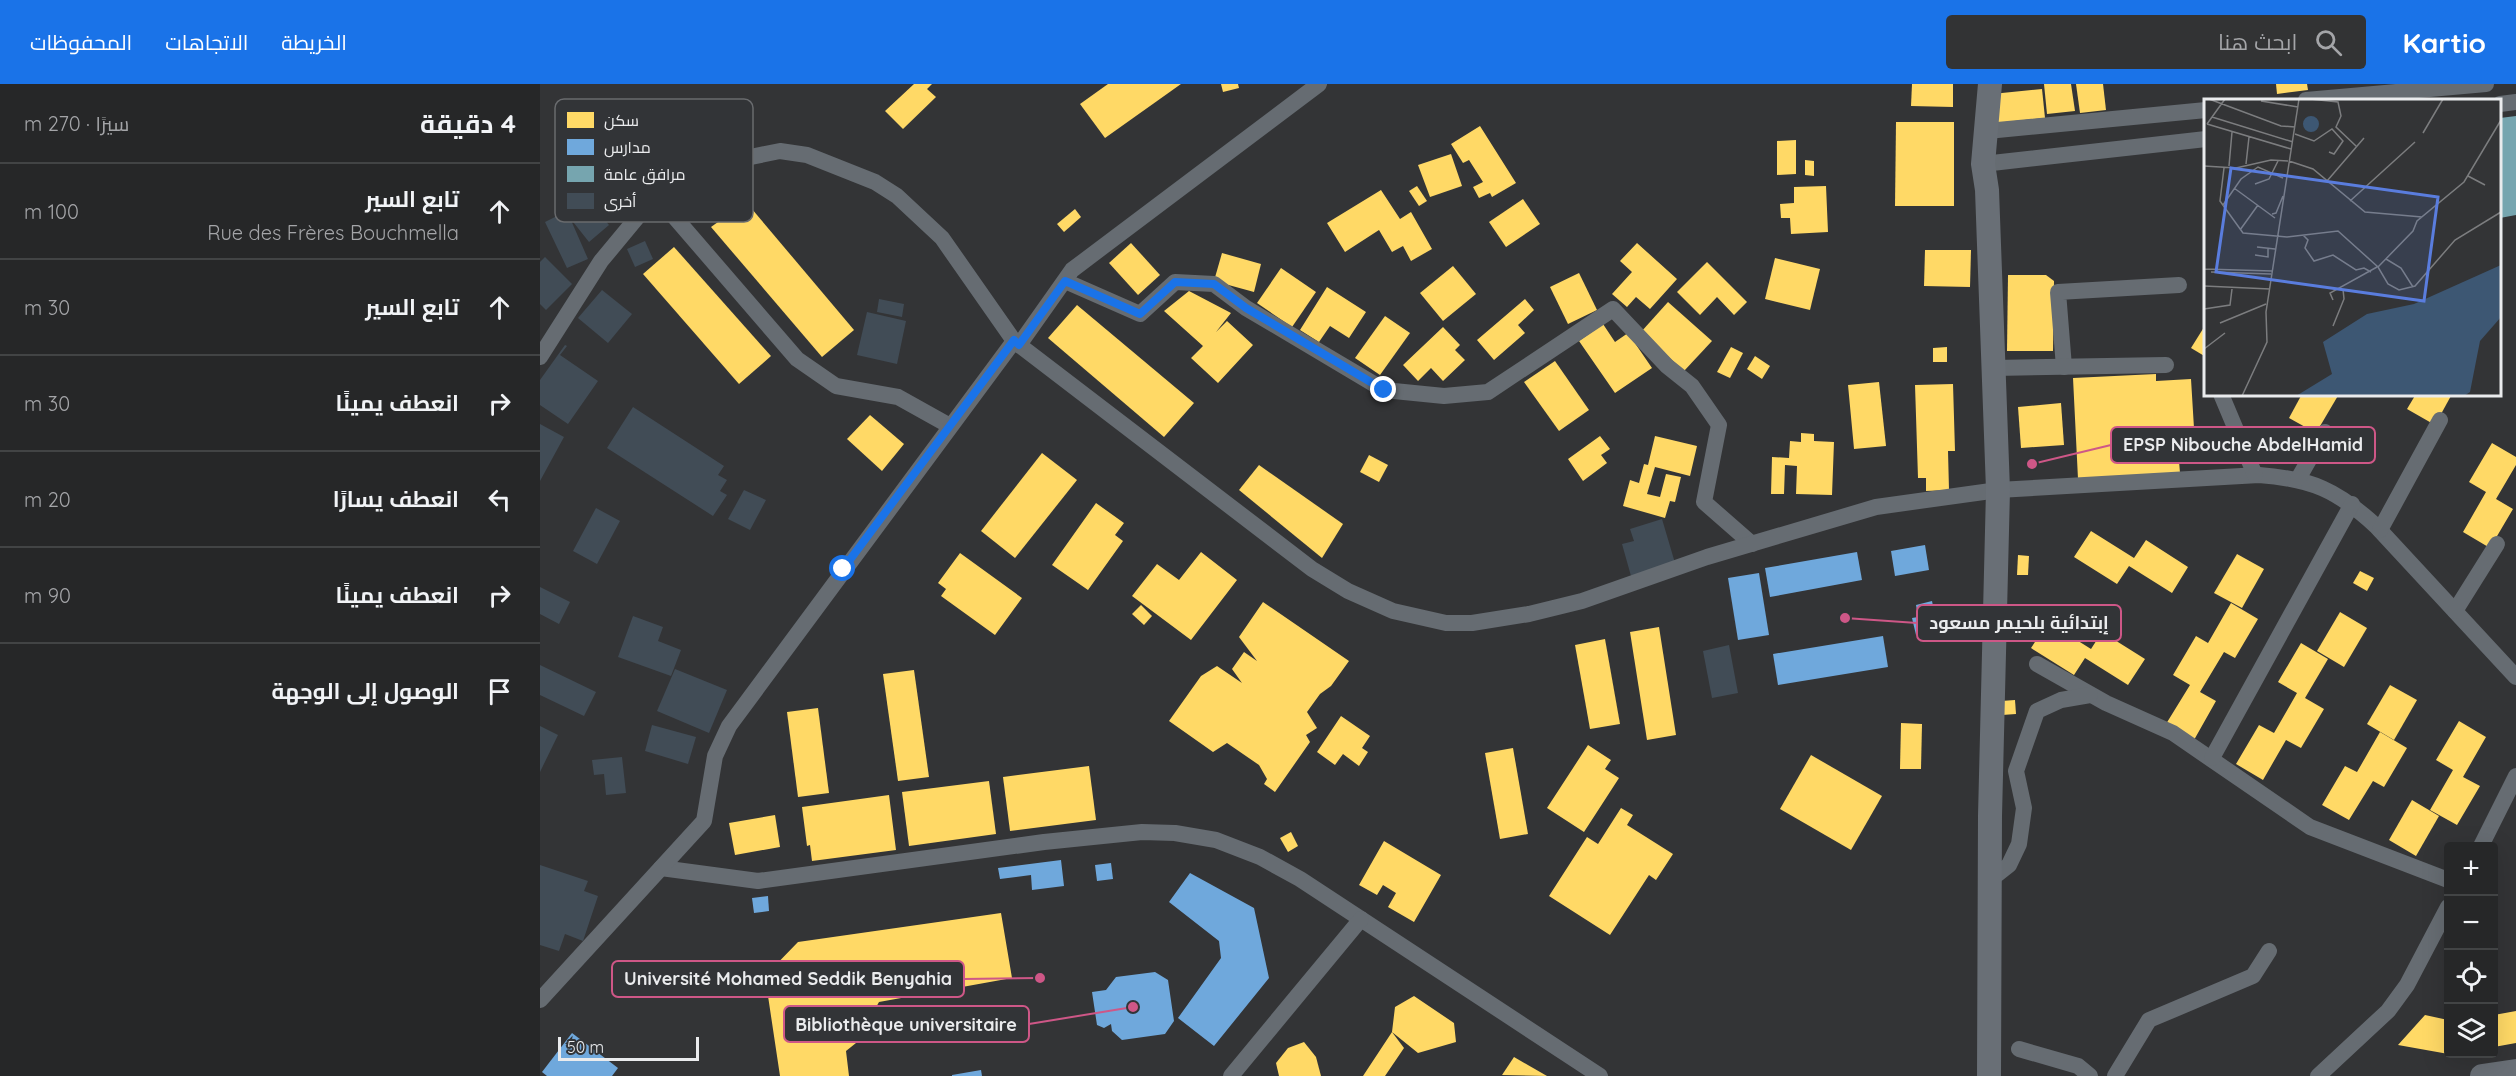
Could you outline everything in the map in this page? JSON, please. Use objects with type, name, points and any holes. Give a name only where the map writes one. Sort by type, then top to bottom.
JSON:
[{"type":"main road","points":[[1989,1076],[1990,880],[1998,490],[1987,190],[1983,164],[1990,84]]},
{"type":"main road","points":[[2482,1076],[2516,1071]]},
{"type":"street","points":[[2317,99],[2486,84]]},
{"type":"street","points":[[540,1000],[704,821],[716,756],[729,726],[950,426],[1072,270],[1312,86]]},
{"type":"street","points":[[2501,104],[2516,102]]},
{"type":"street","points":[[1987,131],[2204,110]]},
{"type":"street","points":[[1983,164],[2204,139]]},
{"type":"street","points":[[753,156],[780,151],[807,155],[875,182],[920,215],[942,238],[1017,343],[1312,569],[1348,591],[1394,611],[1452,623],[1507,618],[1582,600],[1752,544],[1876,507],[1998,490],[2255,475],[2298,479],[2317,484],[2352,504],[2516,677]]},
{"type":"street","points":[[540,357],[601,261],[633,222]]},
{"type":"street","points":[[679,222],[797,359],[836,386],[898,397],[950,426]]},
{"type":"street","points":[[1065,281],[1140,314],[1175,282],[1214,284],[1246,308],[1384,390],[1444,396],[1488,392],[1613,309],[1668,366],[1692,386],[1719,425],[1704,502],[1752,544]]},
{"type":"street","points":[[2064,367],[2058,292],[2179,285]]},
{"type":"street","points":[[1994,368],[2166,365]]},
{"type":"street","points":[[2222,396],[2255,475]]},
{"type":"street","points":[[2380,531],[2440,420]]},
{"type":"street","points":[[2298,479],[2325,432]]},
{"type":"street","points":[[2211,758],[2352,504]]},
{"type":"street","points":[[2455,611],[2497,544]]},
{"type":"street","points":[[2037,664],[2090,695],[2173,734],[2310,827],[2444,878]]},
{"type":"street","points":[[1990,880],[2009,865],[2019,844],[2024,808],[2016,771],[2037,711],[2061,700],[2090,695]]},
{"type":"street","points":[[2483,842],[2516,776]]},
{"type":"street","points":[[662,868],[758,881],[1044,842],[1142,832],[1175,833],[1216,840],[1260,857],[1300,879],[1600,1076]]},
{"type":"street","points":[[2318,1076],[2388,1011],[2407,985],[2444,915]]},
{"type":"street","points":[[1231,1076],[1361,919]]},
{"type":"street","points":[[2115,1076],[2150,1020],[2253,976],[2269,951]]},
{"type":"street","points":[[2019,1048],[2078,1066],[2090,1076]]},
{"type":"building: سكن","points":[[914,84],[932,84],[927,89],[936,97],[903,129],[885,111]]},
{"type":"building: سكن","points":[[1108,84],[1181,84],[1105,138],[1080,104]]},
{"type":"building: سكن","points":[[1221,84],[1238,84],[1239,88],[1223,92]]},
{"type":"building: سكن","points":[[1912,84],[1953,84],[1953,107],[1911,106]]},
{"type":"building: سكن","points":[[2044,84],[2071,84],[2075,111],[2047,114]]},
{"type":"building: سكن","points":[[2076,84],[2103,84],[2106,110],[2080,113]]},
{"type":"building: سكن","points":[[2276,84],[2307,84],[2308,90],[2277,94]]},
{"type":"building: سكن","points":[[2042,89],[2045,118],[1995,123],[1992,94]]},
{"type":"building: سكن","points":[[1896,122],[1954,122],[1954,206],[1895,206]]},
{"type":"building: سكن","points":[[1480,126],[1516,183],[1492,197],[1490,193],[1479,198],[1473,187],[1483,182],[1469,160],[1463,163],[1451,144]]},
{"type":"building: سكن","points":[[1796,140],[1796,174],[1777,175],[1777,141]]},
{"type":"building: سكن","points":[[1451,154],[1462,186],[1430,197],[1418,165]]},
{"type":"building: سكن","points":[[1805,160],[1814,161],[1814,176],[1805,175]]},
{"type":"building: سكن","points":[[1417,186],[1427,201],[1419,206],[1409,191]]},
{"type":"building: سكن","points":[[1826,186],[1828,232],[1791,234],[1790,218],[1781,218],[1780,204],[1794,203],[1794,187]]},
{"type":"building: سكن","points":[[1381,190],[1400,219],[1411,212],[1432,249],[1411,261],[1403,246],[1392,252],[1379,230],[1345,252],[1327,223]]},
{"type":"building: سكن","points":[[1523,199],[1540,224],[1506,247],[1489,222]]},
{"type":"building: سكن","points":[[1075,209],[1081,217],[1064,232],[1057,224]]},
{"type":"building: سكن","points":[[753,210],[854,330],[822,357],[711,227],[718,222],[753,222]]},
{"type":"building: سكن","points":[[1131,243],[1160,275],[1138,295],[1109,263]]},
{"type":"building: سكن","points":[[1637,243],[1677,279],[1650,309],[1636,297],[1627,307],[1612,294],[1632,272],[1620,261]]},
{"type":"building: سكن","points":[[674,247],[771,356],[739,384],[643,274]]},
{"type":"building: سكن","points":[[1925,250],[1971,250],[1970,287],[1924,286]]},
{"type":"building: سكن","points":[[1222,253],[1261,264],[1254,292],[1214,281]]},
{"type":"building: سكن","points":[[1775,258],[1820,269],[1810,310],[1765,299]]},
{"type":"building: سكن","points":[[1707,262],[1747,302],[1734,315],[1717,297],[1700,315],[1677,292]]},
{"type":"building: سكن","points":[[1453,266],[1476,294],[1443,321],[1420,293]]},
{"type":"building: سكن","points":[[1281,268],[1316,292],[1292,327],[1257,303]]},
{"type":"building: سكن","points":[[1579,273],[1597,310],[1568,324],[1550,287]]},
{"type":"building: سكن","points":[[2008,275],[2046,275],[2054,281],[2053,351],[2007,351]]},
{"type":"building: سكن","points":[[1327,287],[1366,312],[1349,338],[1330,326],[1319,342],[1300,330]]},
{"type":"building: سكن","points":[[1189,291],[1231,313],[1216,332],[1227,321],[1253,345],[1218,383],[1191,358],[1203,346],[1164,311]]},
{"type":"building: سكن","points":[[1525,299],[1534,310],[1518,325],[1525,333],[1494,360],[1477,340]]},
{"type":"building: سكن","points":[[1668,302],[1712,341],[1684,371],[1641,332]]},
{"type":"building: سكن","points":[[1077,305],[1194,403],[1164,437],[1048,338]]},
{"type":"building: سكن","points":[[1385,316],[1410,333],[1380,375],[1355,358]]},
{"type":"building: سكن","points":[[1603,324],[1615,342],[1628,333],[1652,368],[1615,393],[1579,341]]},
{"type":"building: سكن","points":[[1443,327],[1460,345],[1455,350],[1465,360],[1443,381],[1431,368],[1418,381],[1403,365]]},
{"type":"building: سكن","points":[[2204,327],[2204,356],[2191,348]]},
{"type":"building: سكن","points":[[1731,347],[1743,353],[1730,378],[1717,372]]},
{"type":"building: سكن","points":[[1947,347],[1947,362],[1933,362],[1933,348]]},
{"type":"building: سكن","points":[[1755,356],[1770,366],[1762,379],[1747,369]]},
{"type":"building: سكن","points":[[1555,361],[1589,410],[1559,431],[1524,382]]},
{"type":"building: سكن","points":[[2156,374],[2156,381],[2191,379],[2196,461],[2179,461],[2180,473],[2078,479],[2073,378]]},
{"type":"building: سكن","points":[[1879,382],[1886,446],[1854,449],[1848,385]]},
{"type":"building: سكن","points":[[1953,384],[1955,451],[1948,451],[1949,490],[1926,491],[1926,478],[1918,478],[1915,385]]},
{"type":"building: سكن","points":[[2301,396],[2338,396],[2316,433],[2289,418]]},
{"type":"building: سكن","points":[[2415,396],[2451,396],[2435,425],[2407,409]]},
{"type":"building: سكن","points":[[2061,403],[2064,445],[2021,448],[2018,407]]},
{"type":"building: سكن","points":[[870,415],[904,444],[882,471],[847,439]]},
{"type":"building: سكن","points":[[1801,433],[1814,434],[1814,441],[1834,442],[1832,495],[1796,494],[1797,466],[1785,465],[1784,494],[1771,494],[1772,457],[1789,458],[1790,441],[1801,442]]},
{"type":"building: سكن","points":[[1600,436],[1610,449],[1601,455],[1607,463],[1583,481],[1568,459]]},
{"type":"building: سكن","points":[[1655,436],[1697,446],[1690,476],[1655,467],[1647,494],[1660,497],[1666,474],[1681,477],[1675,502],[1670,501],[1665,518],[1623,506],[1630,480],[1639,483],[1644,464],[1648,465]]},
{"type":"building: سكن","points":[[2492,443],[2516,457],[2516,465],[2496,499],[2513,509],[2490,548],[2463,532],[2486,492],[2469,482]]},
{"type":"building: سكن","points":[[1042,453],[1077,480],[1015,558],[981,531]]},
{"type":"building: سكن","points":[[1369,455],[1388,465],[1379,482],[1360,472]]},
{"type":"building: سكن","points":[[1259,465],[1343,524],[1322,558],[1239,490]]},
{"type":"building: سكن","points":[[1096,503],[1124,523],[1115,535],[1123,541],[1088,590],[1052,565]]},
{"type":"building: سكن","points":[[2091,531],[2134,558],[2146,540],[2188,567],[2172,593],[2129,566],[2117,584],[2074,557]]},
{"type":"building: سكن","points":[[1201,552],[1237,580],[1191,640],[1132,596],[1157,564],[1179,580]]},
{"type":"building: سكن","points":[[960,553],[1022,598],[995,635],[941,596],[946,589],[938,583]]},
{"type":"building: سكن","points":[[2237,554],[2264,569],[2242,608],[2214,593]]},
{"type":"building: سكن","points":[[2018,555],[2029,556],[2028,575],[2017,575]]},
{"type":"building: سكن","points":[[2360,571],[2374,578],[2367,591],[2353,583]]},
{"type":"building: سكن","points":[[1263,602],[1349,661],[1331,686],[1320,694],[1307,712],[1317,728],[1306,735],[1310,742],[1275,792],[1264,784],[1267,779],[1259,765],[1227,743],[1213,752],[1169,721],[1201,676],[1217,666],[1242,683],[1232,669],[1244,652],[1257,661],[1239,637]]},
{"type":"building: سكن","points":[[2231,603],[2258,619],[2235,658],[2224,652],[2200,692],[2216,701],[2194,740],[2166,724],[2190,685],[2173,675],[2196,636],[2208,643]]},
{"type":"building: سكن","points":[[1141,605],[1152,616],[1144,625],[1132,614]]},
{"type":"building: سكن","points":[[2340,612],[2367,628],[2344,667],[2317,651]]},
{"type":"building: سكن","points":[[2048,622],[2091,649],[2102,632],[2145,659],[2128,685],[2085,658],[2074,675],[2031,648]]},
{"type":"building: سكن","points":[[1659,627],[1676,735],[1647,740],[1630,632]]},
{"type":"building: سكن","points":[[1605,639],[1620,724],[1590,729],[1575,645]]},
{"type":"building: سكن","points":[[2301,643],[2328,659],[2305,698],[2324,709],[2301,748],[2286,740],[2263,780],[2236,764],[2259,725],[2274,733],[2297,693],[2278,682]]},
{"type":"building: سكن","points":[[914,670],[929,777],[898,781],[883,674]]},
{"type":"building: سكن","points":[[2390,685],[2417,700],[2394,740],[2367,724]]},
{"type":"building: سكن","points":[[2015,700],[2016,714],[2002,715],[2001,701]]},
{"type":"building: سكن","points":[[818,708],[829,793],[798,797],[787,712]]},
{"type":"building: سكن","points":[[1341,716],[1370,736],[1362,748],[1368,752],[1359,766],[1343,754],[1335,765],[1317,752]]},
{"type":"building: سكن","points":[[2459,721],[2486,737],[2463,777],[2480,786],[2457,825],[2430,810],[2453,770],[2436,760]]},
{"type":"building: سكن","points":[[1901,723],[1922,724],[1921,769],[1900,769]]},
{"type":"building: سكن","points":[[2380,732],[2407,748],[2384,787],[2373,781],[2349,820],[2322,805],[2345,766],[2357,772]]},
{"type":"building: سكن","points":[[1588,745],[1611,760],[1605,769],[1619,778],[1584,832],[1547,808]]},
{"type":"building: سكن","points":[[1513,748],[1528,834],[1500,839],[1485,753]]},
{"type":"building: سكن","points":[[1811,755],[1882,796],[1851,850],[1780,809]]},
{"type":"building: سكن","points":[[1089,766],[1096,820],[1010,831],[1003,777]]},
{"type":"building: سكن","points":[[989,781],[996,834],[909,846],[902,792]]},
{"type":"building: سكن","points":[[889,795],[896,850],[812,861],[810,845],[807,846],[802,807]]},
{"type":"building: سكن","points":[[2412,800],[2439,816],[2416,856],[2389,840]]},
{"type":"building: سكن","points":[[1621,808],[1633,815],[1627,825],[1673,854],[1656,880],[1649,875],[1610,935],[1549,896],[1587,837],[1598,844]]},
{"type":"building: سكن","points":[[775,815],[780,847],[735,855],[729,823]]},
{"type":"building: سكن","points":[[1291,832],[1298,846],[1288,852],[1280,838]]},
{"type":"building: سكن","points":[[1384,841],[1441,875],[1414,922],[1388,907],[1396,893],[1383,885],[1377,895],[1359,885]]},
{"type":"building: سكن","points":[[1001,913],[1012,978],[879,1002],[856,1043],[846,1051],[849,1076],[780,1076],[765,976],[798,942]]},
{"type":"building: سكن","points":[[1414,996],[1454,1023],[1456,1042],[1418,1053],[1392,1032],[1395,1007]]},
{"type":"building: سكن","points":[[2516,1011],[2516,1043],[2498,1046],[2498,1014]]},
{"type":"building: سكن","points":[[2425,1015],[2444,1019],[2444,1053],[2398,1045]]},
{"type":"building: سكن","points":[[1392,1032],[1404,1048],[1385,1076],[1363,1076]]},
{"type":"building: سكن","points":[[1304,1042],[1316,1057],[1321,1076],[1279,1076],[1276,1063],[1288,1048]]},
{"type":"building: سكن","points":[[1514,1057],[1547,1076],[1502,1075]]},
{"type":"building: مدارس","points":[[1925,545],[1929,570],[1895,576],[1891,551]]},
{"type":"building: مدارس","points":[[1857,552],[1862,580],[1770,597],[1765,568]]},
{"type":"building: مدارس","points":[[1759,573],[1769,635],[1738,640],[1728,578]]},
{"type":"building: مدارس","points":[[1932,601],[1938,630],[1916,635],[1912,618],[1918,617],[1916,605]]},
{"type":"building: مدارس","points":[[1883,636],[1888,667],[1778,685],[1773,654]]},
{"type":"building: مدارس","points":[[1061,860],[1064,886],[1032,890],[1031,875],[1000,879],[998,868]]},
{"type":"building: مدارس","points":[[1111,863],[1113,879],[1097,881],[1095,865]]},
{"type":"building: مدارس","points":[[1190,873],[1254,908],[1269,978],[1214,1046],[1178,1018],[1221,958],[1219,941],[1169,902]]},
{"type":"building: مدارس","points":[[768,896],[769,911],[754,913],[752,898]]},
{"type":"building: مدارس","points":[[1155,972],[1168,980],[1174,1021],[1165,1034],[1122,1040],[1112,1031],[1111,1024],[1104,1028],[1097,1025],[1092,992],[1106,990],[1116,977]]},
{"type":"building: مدارس","points":[[572,1033],[618,1068],[612,1076],[547,1076],[542,1072]]},
{"type":"building: مدارس","points":[[981,1070],[982,1076],[952,1076],[952,1075]]},
{"type":"building: مرافق عامة","points":[[2516,116],[2516,215],[2501,218],[2501,118]]},
{"type":"building: أخرى","points":[[555,217],[555,222],[572,222],[588,259],[567,268],[545,222]]},
{"type":"building: أخرى","points":[[573,222],[606,222],[609,225],[589,242]]},
{"type":"building: أخرى","points":[[645,241],[653,259],[635,267],[627,249]]},
{"type":"building: أخرى","points":[[545,257],[572,284],[546,310],[540,304],[540,262]]},
{"type":"building: أخرى","points":[[602,290],[632,314],[608,343],[578,318]]},
{"type":"building: أخرى","points":[[879,299],[904,304],[902,317],[877,312]]},
{"type":"building: أخرى","points":[[867,312],[906,321],[897,364],[857,355]]},
{"type":"building: أخرى","points":[[565,345],[567,346],[560,355],[598,381],[568,424],[540,405],[540,380]]},
{"type":"building: أخرى","points":[[633,407],[724,466],[718,475],[727,480],[720,491],[727,495],[713,516],[607,448]]},
{"type":"building: أخرى","points":[[540,424],[564,437],[540,481]]},
{"type":"building: أخرى","points":[[744,490],[766,500],[750,530],[728,519]]},
{"type":"building: أخرى","points":[[596,508],[620,521],[597,564],[573,551]]},
{"type":"building: أخرى","points":[[1662,519],[1675,563],[1631,576],[1622,544],[1634,541],[1630,529]]},
{"type":"building: أخرى","points":[[540,587],[570,602],[559,624],[540,614]]},
{"type":"building: أخرى","points":[[633,616],[663,627],[658,641],[681,650],[671,676],[618,657]]},
{"type":"building: أخرى","points":[[1729,645],[1738,693],[1712,698],[1703,651]]},
{"type":"building: أخرى","points":[[540,665],[596,692],[584,716],[540,695]]},
{"type":"building: أخرى","points":[[675,669],[727,690],[709,733],[657,711]]},
{"type":"building: أخرى","points":[[652,725],[696,737],[688,764],[645,751]]},
{"type":"building: أخرى","points":[[540,726],[558,735],[540,772]]},
{"type":"building: أخرى","points":[[622,757],[626,793],[606,795],[604,774],[594,775],[592,760]]},
{"type":"building: أخرى","points":[[540,865],[588,881],[584,891],[598,896],[583,941],[565,934],[559,951],[540,945]]},
{"type":"place","name":"EPSP Nibouche AbdelHamid","points":[[2032,464]]},
{"type":"place","name":"إبتدائية بلحيمر مسعود","points":[[1845,618]]},
{"type":"place","name":"Université Mohamed Seddik Benyahia","points":[[1040,978]]},
{"type":"place","name":"Bibliothèque universitaire","points":[[1133,1007]]},
{"type":"route","points":[[843,569],[1014,340],[1019,345],[1065,281],[1140,314],[1175,282],[1214,284],[1246,308],[1384,390]]}]
